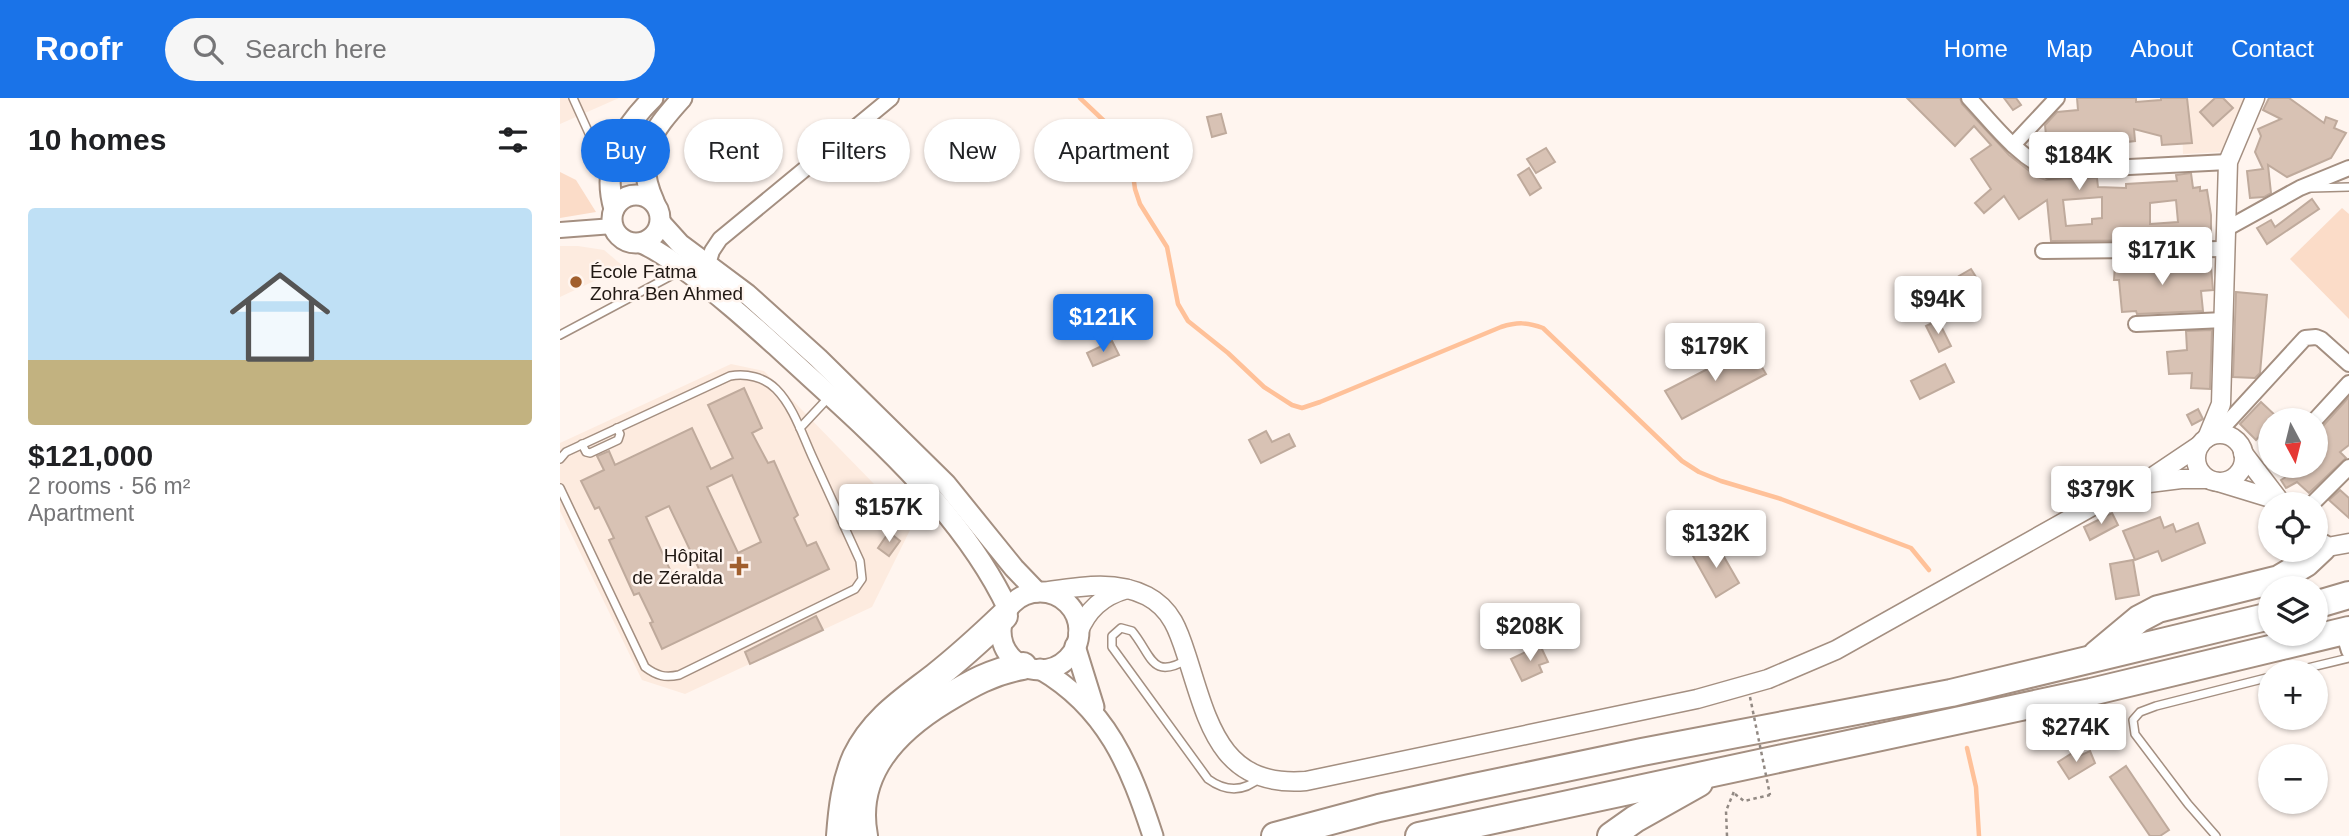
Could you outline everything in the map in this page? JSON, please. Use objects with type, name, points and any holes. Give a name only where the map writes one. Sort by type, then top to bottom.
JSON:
[{"type":"highway","points":[[2092,659],[2139,620],[2158,609],[2278,579],[2306,562]]},
{"type":"highway","points":[[2328,601],[2349,595]]},
{"type":"highway","points":[[840,836],[850,772],[875,728],[898,704],[959,657],[1006,612]]},
{"type":"highway","points":[[1275,836],[1457,791],[1951,693],[2258,619]]},
{"type":"highway","points":[[1419,836],[1737,775],[2091,692],[2347,637]]},
{"type":"highway","points":[[864,836],[863,806],[869,780],[881,755],[899,733],[922,714],[980,679],[1004,670],[1031,668]]},
{"type":"highway","points":[[1611,836],[1635,819],[1737,775]]},
{"type":"main road","points":[[634,119],[653,98]]},
{"type":"main road","points":[[641,243],[652,238],[660,223],[660,212],[646,182],[646,151],[654,131],[682,98]]},
{"type":"main road","points":[[609,182],[613,217],[624,240],[641,243],[659,251],[732,306],[830,396],[916,480],[948,516],[986,567],[1006,612]]},
{"type":"main road","points":[[613,217],[621,200],[632,195],[644,195],[654,201]]},
{"type":"main road","points":[[660,223],[680,243],[747,294],[795,336],[912,449],[962,503],[1014,568],[1040,592]]},
{"type":"main road","points":[[1098,717],[1071,690],[1010,655],[1002,640],[1001,624],[1006,612],[1021,597],[1040,592],[1057,596],[1069,606],[1077,618],[1082,675],[1098,717],[1131,773],[1152,833]]},
{"type":"main road","points":[[1031,668],[1061,663],[1077,640]]},
{"type":"street","points":[[708,264],[712,251],[725,234],[891,98]]},
{"type":"street","points":[[1969,98],[2013,145],[2035,164],[2050,171],[2228,162]]},
{"type":"street","points":[[2013,145],[2057,98]]},
{"type":"street","points":[[2255,98],[2228,162],[2221,404],[2229,430],[2244,453],[2258,464]]},
{"type":"street","points":[[2227,229],[2300,188],[2349,168]]},
{"type":"street","points":[[560,230],[613,217]]},
{"type":"street","points":[[2043,251],[2226,249]]},
{"type":"street","points":[[2136,324],[2224,320]]},
{"type":"street","points":[[1040,592],[1096,585],[1127,589],[1149,597],[1166,609],[1177,627],[1216,739],[1233,759],[1261,776],[1279,781],[1306,781],[1753,685],[1836,650],[2091,507],[2139,486],[2204,442],[2223,435],[2305,338],[2321,339],[2349,363]]},
{"type":"street","points":[[2326,408],[2349,383]]},
{"type":"street","points":[[2221,404],[2196,460],[2203,474],[2213,480],[2258,495]]},
{"type":"street","points":[[2139,486],[2180,479],[2227,481],[2235,477],[2244,462],[2244,453]]},
{"type":"street","points":[[2324,492],[2349,467]]},
{"type":"street","points":[[2328,544],[2349,543]]},
{"type":"street","points":[[1077,640],[1086,615],[1108,596],[1127,589]]},
{"type":"lane","points":[[573,98],[582,119]]},
{"type":"lane","points":[[2300,188],[2349,187]]},
{"type":"lane","points":[[560,335],[683,269]]},
{"type":"lane","points":[[560,459],[566,452],[582,444],[730,376],[753,376],[775,387],[800,428],[860,561],[862,579],[855,589],[679,676],[666,678],[645,667],[560,488]]},
{"type":"lane","points":[[800,428],[830,396]]},
{"type":"lane","points":[[1188,659],[1173,668],[1164,668],[1152,660],[1132,631],[1121,628],[1112,636],[1112,648],[1208,779],[1224,788],[1232,789],[1249,786],[1261,776]]},
{"type":"lane","points":[[2328,663],[2349,658]]},
{"type":"lane","points":[[2216,836],[2135,734],[2133,720],[2140,712],[2156,706],[2258,680]]},
{"type":"path","points":[[1737,775],[1744,801],[1770,795],[1750,697]]},
{"type":"path","points":[[1727,836],[1726,811],[1737,775]]},
{"type":"shaded area","points":[[560,98],[619,98],[560,124]]},
{"type":"shaded area","points":[[2181,98],[2244,98],[2221,152],[2183,154]]},
{"type":"shaded area","points":[[560,172],[576,180],[596,212],[560,218]]},
{"type":"shaded area","points":[[2342,208],[2349,214],[2349,319],[2290,259]]},
{"type":"shaded area","name":"École Fatma Zohra Ben Ahmed","points":[[560,246],[604,250],[624,267],[560,297]]},
{"type":"shaded area","name":"Hôpital de Zéralda","points":[[731,364],[764,371],[913,524],[872,607],[685,694],[642,680],[560,511],[560,443]]},
{"type":"building","points":[[1907,98],[1960,98],[1962,104],[2009,155],[2036,176],[2046,180],[2097,178],[2098,187],[2126,188],[2126,184],[2177,181],[2176,175],[2191,173],[2193,188],[2207,190],[2211,240],[2051,241],[2047,200],[2019,219],[2004,196],[1984,213],[1975,203],[1991,189],[1971,159],[1991,145],[1974,126],[1955,146]],"holes":[[[2102,197],[2102,218],[2092,219],[2092,224],[2066,226],[2063,200]],[[2176,200],[2178,222],[2150,224],[2150,203]]]},
{"type":"building","points":[[2004,98],[2016,98],[2021,105],[2013,110]]},
{"type":"building","points":[[2077,98],[2136,98],[2136,102],[2187,98],[2192,143],[2162,145],[2161,136],[2134,129],[2135,141],[2092,146],[2092,142],[2047,146],[2045,125],[2057,112],[2078,110]]},
{"type":"building","points":[[2215,98],[2223,98],[2233,108],[2213,126],[2200,112]]},
{"type":"building","points":[[2269,98],[2289,98],[2324,123],[2326,117],[2337,121],[2334,128],[2346,133],[2331,158],[2287,177],[2268,165],[2271,193],[2264,197],[2250,198],[2247,171],[2263,169],[2255,152],[2261,136],[2258,129],[2281,119],[2263,110]]},
{"type":"building","points":[[1221,114],[1226,133],[1212,137],[1207,117]]},
{"type":"building","points":[[1546,148],[1555,162],[1536,173],[1527,159]]},
{"type":"building","points":[[1529,168],[1541,188],[1530,195],[1518,175]]},
{"type":"building","points":[[2312,199],[2319,209],[2267,244],[2257,228],[2271,220],[2275,227]]},
{"type":"building","points":[[2175,259],[2176,269],[2211,266],[2213,290],[2201,291],[2203,311],[2137,314],[2136,311],[2122,312],[2119,280],[2114,280],[2115,264],[2143,267],[2142,260]]},
{"type":"building","points":[[1971,269],[1976,277],[1965,284],[1959,276]]},
{"type":"building","points":[[2236,292],[2267,295],[2260,373],[2255,378],[2233,377]]},
{"type":"building","points":[[1938,320],[1951,346],[1939,352],[1926,326]]},
{"type":"building","points":[[2212,330],[2210,389],[2191,388],[2192,373],[2169,374],[2167,352],[2187,350],[2186,331]]},
{"type":"building","points":[[1112,341],[1119,355],[1093,366],[1087,353]]},
{"type":"building","points":[[1750,347],[1766,374],[1682,419],[1665,391]]},
{"type":"building","points":[[1945,364],[1954,382],[1920,399],[1911,381]]},
{"type":"building","points":[[744,388],[762,428],[752,433],[768,463],[774,461],[798,515],[794,518],[807,546],[816,542],[829,569],[662,649],[639,593],[634,595],[609,540],[614,538],[599,507],[595,509],[581,481],[604,470],[597,456],[609,451],[615,465],[692,428],[711,469],[733,458],[708,405]],"holes":[[[732,475],[761,542],[738,553],[707,487]],[[669,506],[700,571],[676,583],[646,517]]]},
{"type":"building","points":[[2349,397],[2349,445],[2340,452],[2346,458],[2328,475],[2328,420]]},
{"type":"building","points":[[2261,402],[2267,408],[2258,408],[2256,440],[2240,424]]},
{"type":"building","points":[[2198,409],[2203,419],[2192,425],[2187,415]]},
{"type":"building","points":[[1266,431],[1272,442],[1289,434],[1295,446],[1261,463],[1249,440]]},
{"type":"building","points":[[2325,478],[2310,492],[2297,482],[2286,488],[2281,480]]},
{"type":"building","points":[[2340,490],[2349,498],[2349,518],[2329,500]]},
{"type":"building","points":[[2112,513],[2118,525],[2090,540],[2084,527]]},
{"type":"building","points":[[2160,517],[2164,528],[2173,524],[2176,532],[2198,523],[2205,543],[2162,561],[2158,551],[2135,560],[2123,531]]},
{"type":"building","points":[[889,532],[900,541],[889,556],[878,548]]},
{"type":"building","points":[[1716,543],[1739,583],[1716,597],[1693,556]]},
{"type":"building","points":[[2133,560],[2139,595],[2116,599],[2110,564]]},
{"type":"building","points":[[816,616],[823,630],[750,664],[745,652]]},
{"type":"building","points":[[1540,645],[1548,662],[1539,665],[1542,672],[1522,681],[1511,659]]},
{"type":"building","points":[[2090,751],[2095,763],[2069,779],[2058,762],[2074,752],[2077,757]]},
{"type":"building","points":[[2126,766],[2169,830],[2160,836],[2150,836],[2110,777]]},
{"type":"waterway","points":[[1080,98],[1122,138],[1130,153],[1140,204],[1167,247],[1178,304],[1188,321],[1264,387],[1292,405],[1302,408],[1320,402],[1501,327],[1532,325],[1543,328],[1682,461],[1699,472],[1781,499],[1911,548],[1929,570]]},
{"type":"waterway","points":[[1967,748],[1976,787],[1979,836]]},
{"type":"place","name":"École Fatma Zohra Ben Ahmed","points":[[576,282]]},
{"type":"place","name":"Hôpital de Zéralda","points":[[739,566]]}]
